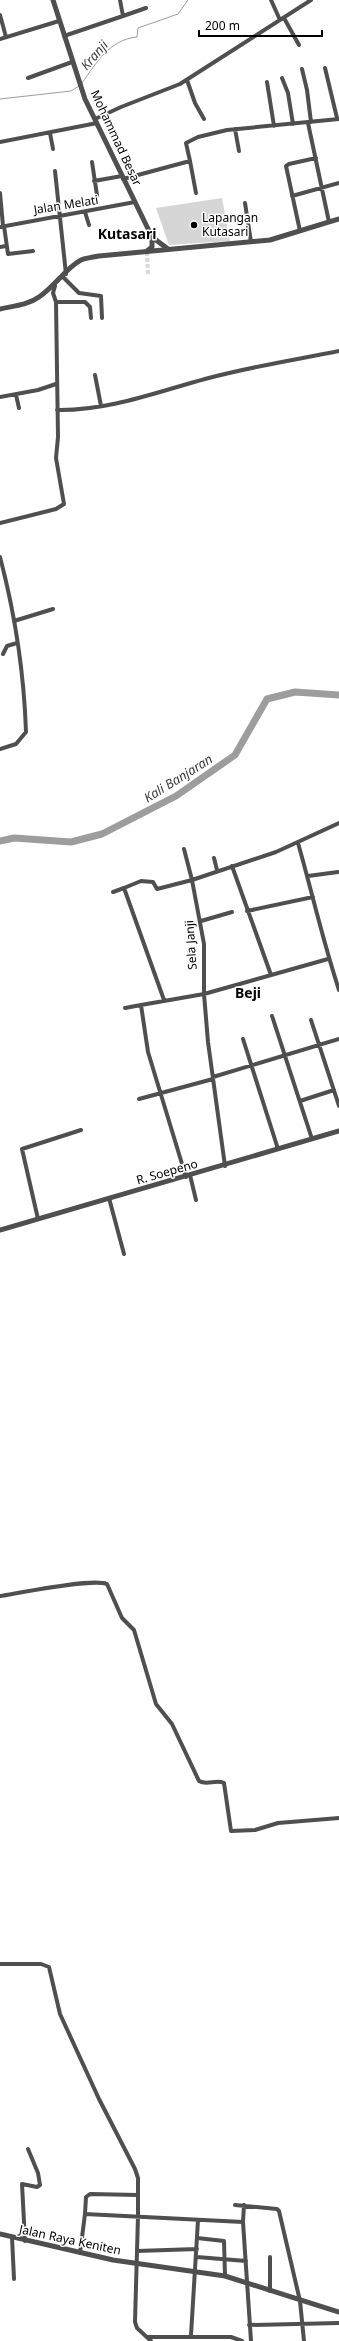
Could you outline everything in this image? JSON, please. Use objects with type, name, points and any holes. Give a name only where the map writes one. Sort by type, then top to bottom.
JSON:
[{"type":"street","name":"Mohammad Besar","points":[[53,0],[82,90],[152,237]]},
{"type":"street","points":[[120,0],[123,16]]},
{"type":"street","points":[[271,0],[299,45]]},
{"type":"street","points":[[0,142],[50,133],[96,121],[187,80],[311,0]]},
{"type":"street","points":[[64,36],[146,8]]},
{"type":"street","points":[[0,15],[6,37]]},
{"type":"street","points":[[0,39],[59,21]]},
{"type":"street","points":[[28,78],[72,62]]},
{"type":"street","points":[[196,193],[186,143],[213,133],[235,129],[310,123],[338,118],[325,68]]},
{"type":"street","points":[[302,69],[311,111],[310,123],[316,158],[329,222]]},
{"type":"street","points":[[282,78],[288,93],[293,124]]},
{"type":"street","points":[[187,80],[195,104],[204,119]]},
{"type":"street","points":[[267,82],[274,126]]},
{"type":"street","points":[[235,129],[239,151]]},
{"type":"street","points":[[50,133],[53,149]]},
{"type":"street","points":[[300,231],[287,165],[316,158]]},
{"type":"street","points":[[94,181],[123,178],[190,161]]},
{"type":"street","points":[[92,162],[97,195]]},
{"type":"street","points":[[55,171],[64,275],[79,293],[101,296],[102,318]]},
{"type":"street","points":[[292,196],[339,183]]},
{"type":"street","points":[[0,193],[3,226],[9,255],[33,251]]},
{"type":"street","name":"Jalan Melati","points":[[3,226],[135,202]]},
{"type":"street","points":[[245,203],[251,242]]},
{"type":"street","points":[[85,212],[89,225]]},
{"type":"street","points":[[0,309],[32,300],[55,286],[73,265],[82,260],[168,249],[270,240],[339,219]]},
{"type":"street","points":[[152,237],[168,249]]},
{"type":"street","points":[[147,252],[152,247],[152,237]]},
{"type":"street","points":[[0,247],[6,246]]},
{"type":"street","points":[[0,523],[56,509],[64,504],[56,458],[56,302],[53,294],[55,286]]},
{"type":"street","points":[[56,302],[85,302],[90,307],[91,318]]},
{"type":"street","points":[[57,410],[74,410],[101,406],[207,379],[339,351]]},
{"type":"street","points":[[95,375],[101,406]]},
{"type":"street","points":[[0,397],[16,395],[56,384]]},
{"type":"street","points":[[16,395],[18,408]]},
{"type":"street","points":[[0,557],[18,643],[25,699],[26,732],[16,744],[0,748]]},
{"type":"street","points":[[14,621],[53,610]]},
{"type":"street","points":[[3,654],[7,646],[18,643]]},
{"type":"street","points":[[113,892],[144,881],[153,882],[158,889],[192,880],[298,843],[338,823],[339,829]]},
{"type":"street","points":[[298,843],[308,876],[328,958],[339,990]]},
{"type":"street","name":"Sela Janji","points":[[184,849],[201,921],[204,944],[204,994],[224,1166]]},
{"type":"street","points":[[214,858],[218,870]]},
{"type":"street","points":[[232,866],[271,975]]},
{"type":"street","points":[[308,876],[338,872]]},
{"type":"street","points":[[124,888],[164,1000]]},
{"type":"street","points":[[247,911],[313,897]]},
{"type":"street","points":[[201,921],[232,912]]},
{"type":"street","points":[[124,1008],[204,994],[328,958]]},
{"type":"street","points":[[141,1005],[148,1052],[196,1200]]},
{"type":"street","points":[[272,1016],[312,1139]]},
{"type":"street","points":[[311,1020],[339,1106]]},
{"type":"street","points":[[243,1039],[278,1149]]},
{"type":"street","points":[[140,1099],[339,1039]]},
{"type":"street","points":[[300,1101],[334,1090]]},
{"type":"street","points":[[38,1219],[22,1149],[81,1130]]},
{"type":"street","name":"R. Soepeno","points":[[0,1230],[224,1166],[339,1131]]},
{"type":"street","points":[[109,1198],[124,1254]]},
{"type":"street","points":[[0,1596],[79,1584],[107,1584],[122,1618],[134,1630],[156,1704],[172,1724],[199,1781],[204,1783],[221,1781],[224,1783],[231,1830],[255,1830],[273,1824],[292,1821],[339,1818]]},
{"type":"street","points":[[0,1964],[41,1964],[49,1967],[60,2014],[99,2099],[135,2169],[138,2178],[135,2322],[137,2328],[151,2341]]},
{"type":"street","points":[[25,2241],[22,2184],[37,2187],[40,2185],[38,2174],[28,2149]]},
{"type":"street","points":[[80,2253],[86,2197],[90,2194],[138,2195]]},
{"type":"street","points":[[235,2205],[279,2210],[300,2301],[301,2324],[304,2341]]},
{"type":"street","points":[[244,2205],[243,2222],[251,2341]]},
{"type":"street","points":[[85,2214],[243,2222]]},
{"type":"street","points":[[191,2336],[197,2257],[198,2220]]},
{"type":"street","name":"Jalan Raya Keniten","points":[[0,2234],[80,2253],[195,2273],[225,2276],[300,2301],[339,2312]]},
{"type":"street","points":[[12,2237],[14,2279]]},
{"type":"street","points":[[197,2238],[224,2241],[225,2276]]},
{"type":"street","points":[[137,2250],[197,2249]]},
{"type":"street","points":[[197,2257],[246,2261]]},
{"type":"street","points":[[270,2257],[270,2291]]},
{"type":"street","points":[[249,2325],[339,2323]]},
{"type":"street","points":[[148,2337],[191,2336],[242,2341]]},
{"type":"shaded area","name":"Lapangan Kutasari","points":[[222,198],[230,241],[169,245],[156,208]]},
{"type":"waterway","name":"Kranji","points":[[82,83],[111,47],[119,42],[137,37],[138,28],[178,14],[188,0]]},
{"type":"waterway","name":"Kranji","points":[[0,99],[71,91],[79,86]]},
{"type":"waterway","name":"Kali Banjaran","points":[[0,841],[14,838],[71,842],[102,834],[176,796],[235,755],[267,699],[295,692],[339,695]]},
{"type":"tunnel","points":[[147,252],[148,275]]},
{"type":"place","name":"Lapangan Kutasari","points":[[194,225]]},
{"type":"district","name":"Kutasari","points":[[127,234]]},
{"type":"district","name":"Beji","points":[[248,993]]}]
